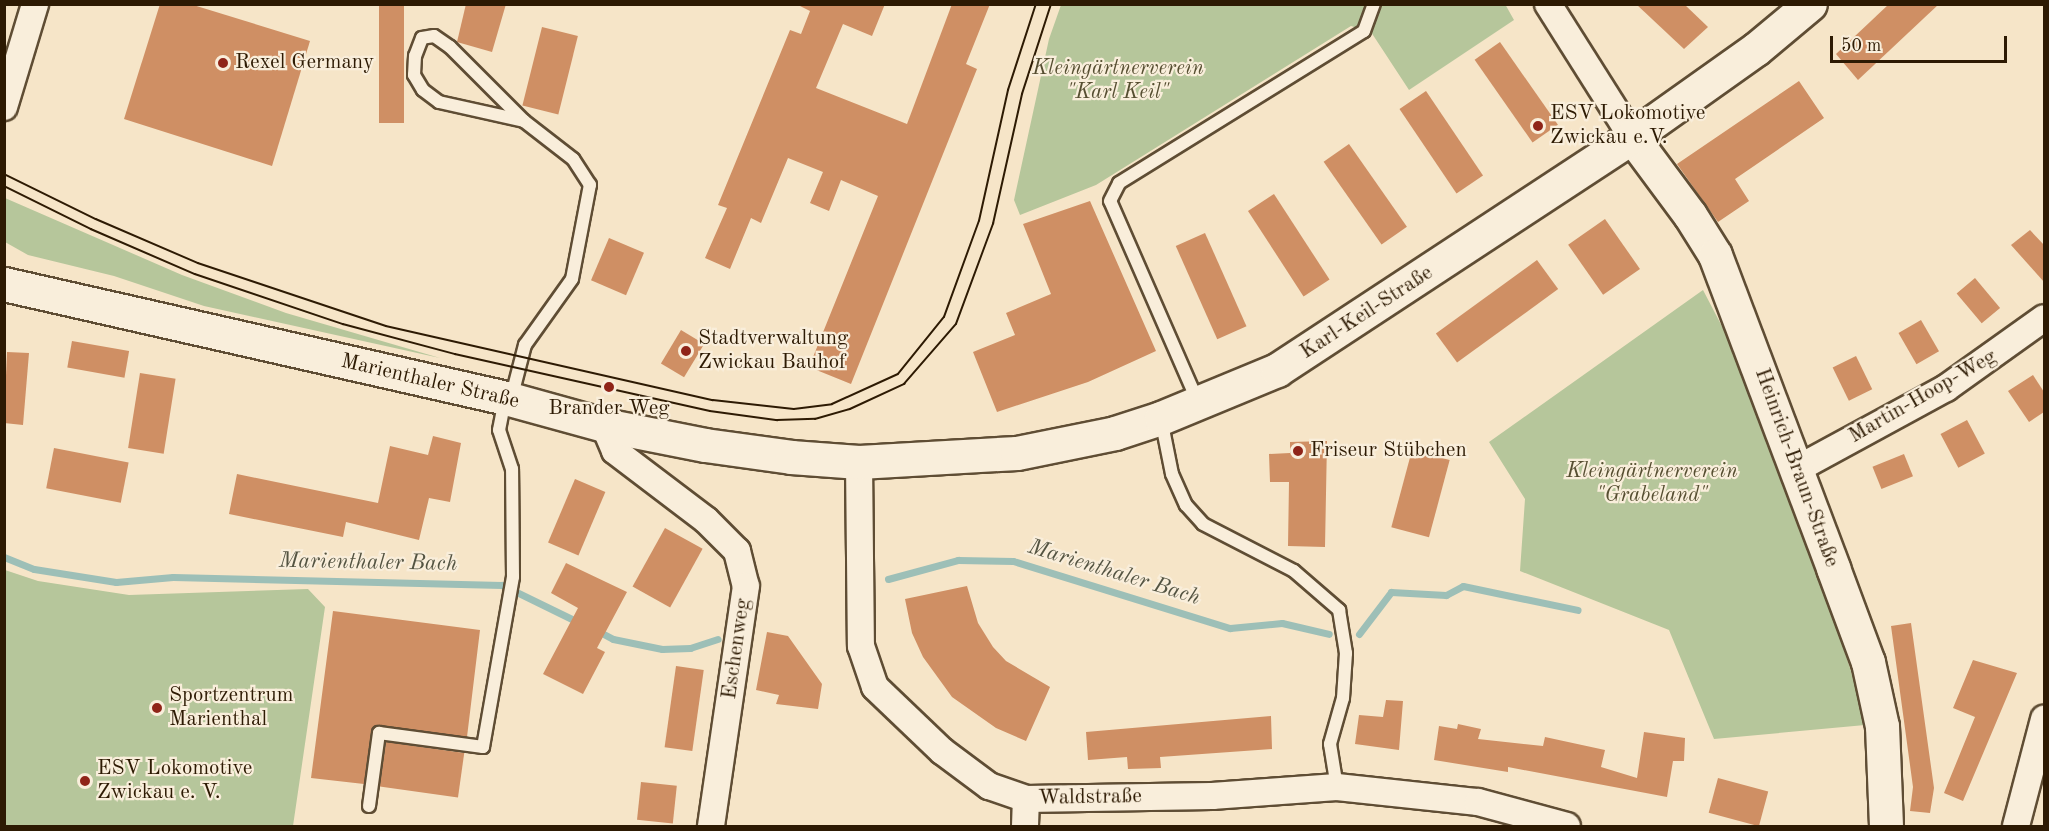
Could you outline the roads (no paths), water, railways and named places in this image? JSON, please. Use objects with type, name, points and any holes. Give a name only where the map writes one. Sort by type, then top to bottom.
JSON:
[{"type":"main road","name":"Karl-Keil-Straße","points":[[859,462],[912,462],[1017,453],[1105,435],[1161,418],[1277,370],[1320,345],[1632,137],[1756,50],[1810,4]]},
{"type":"main road","name":"Heinrich-Braun-Straße","points":[[1632,137],[1690,214],[1715,255],[1797,469],[1868,662],[1882,726],[1886,826]]},
{"type":"main road","name":"Marienthaler Straße","points":[[4,284],[508,399],[604,424],[791,457],[859,462]]},
{"type":"street","points":[[4,106],[35,4]]},
{"type":"street","points":[[1548,4],[1632,137]]},
{"type":"street","name":"Martin-Hoop-Weg","points":[[1797,469],[1946,388],[2044,318]]},
{"type":"street","name":"Eschenweg","points":[[604,424],[615,451],[706,520],[737,551],[746,586],[711,826]]},
{"type":"street","name":"Waldstraße","points":[[859,462],[861,646],[875,687],[942,750],[989,786],[1026,799],[1212,796],[1336,787],[1478,802],[1567,826]]},
{"type":"street","points":[[2016,826],[2044,719]]},
{"type":"street","points":[[1025,826],[1026,799]]},
{"type":"lane","points":[[1198,404],[1110,201],[1119,183],[1364,31],[1374,4]]},
{"type":"lane","points":[[369,806],[380,733],[483,747],[511,599],[513,577],[512,469],[500,430],[525,345],[572,279],[590,185],[573,159],[524,121],[450,47],[434,36],[422,38],[415,56],[414,75],[423,90],[439,102],[524,121]]},
{"type":"lane","points":[[1161,418],[1172,474],[1186,505],[1203,524],[1294,571],[1339,610],[1346,653],[1343,698],[1330,744],[1336,787]]},
{"type":"waterway","name":"Marienthaler Bach","points":[[4,557],[34,569],[116,582],[173,577],[502,585],[578,622]]},
{"type":"waterway","name":"Marienthaler Bach","points":[[888,579],[958,560],[1013,561],[1230,628],[1282,623],[1329,634]]},
{"type":"waterway","name":"Marienthaler Bach","points":[[1359,634],[1391,592],[1446,595],[1463,586],[1578,610]]},
{"type":"waterway","name":"Marienthaler Bach","points":[[596,630],[613,639],[662,649],[690,648],[718,639]]},
{"type":"tram line","points":[[4,174],[96,219],[198,263],[386,326],[713,400],[794,409],[832,404],[898,374],[944,317],[979,221],[1008,90],[1036,4]]},
{"type":"tram line","points":[[4,186],[91,229],[195,274],[343,324],[455,354],[710,411],[777,420],[815,419],[850,409],[904,384],[956,324],[993,224],[1022,94],[1051,4]]},
{"type":"place","name":"Rexel Germany","points":[[223,63]]},
{"type":"place","name":"ESV Lokomotive Zwickau e.V.","points":[[1538,126]]},
{"type":"place","name":"Stadtverwaltung Zwickau Bauhof","points":[[686,351]]},
{"type":"place","name":"Brander Weg","points":[[609,387]]},
{"type":"place","name":"Friseur Stübchen","points":[[1298,451]]},
{"type":"place","name":"Sportzentrum Marienthal","points":[[157,708]]},
{"type":"place","name":"ESV Lokomotive Zwickau e. V.","points":[[85,781]]},
{"type":"park label","name":"Kleingärtnerverein \"Karl Keil\"","points":[[1118,81]]},
{"type":"park label","name":"Kleingärtnerverein \"Grabeland\"","points":[[1652,484]]}]
